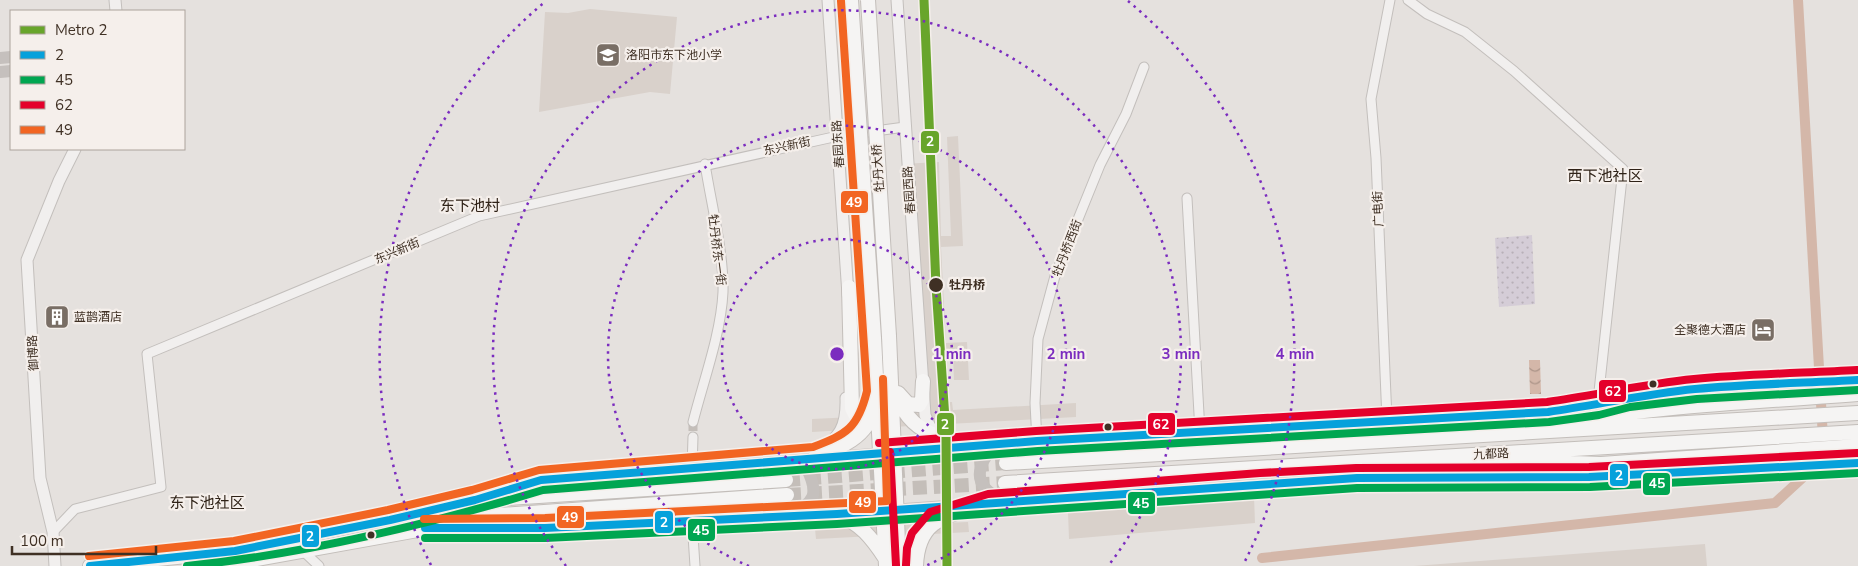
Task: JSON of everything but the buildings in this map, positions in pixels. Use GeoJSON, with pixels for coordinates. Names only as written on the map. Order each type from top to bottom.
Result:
{"type":"FeatureCollection","features":[{"type":"Feature","properties":{"kind":"main road","name":"牡丹大桥"},"geometry":{"type":"LineString","coordinates":[[851,0],[877,392]]}},
{"type":"Feature","properties":{"kind":"main road","name":"牡丹大桥"},"geometry":{"type":"LineString","coordinates":[[868,0],[893,383]]}},
{"type":"Feature","properties":{"kind":"main road"},"geometry":{"type":"LineString","coordinates":[[849,287],[852,408],[856,414],[865,415],[869,411],[877,392]]}},
{"type":"Feature","properties":{"kind":"main road"},"geometry":{"type":"LineString","coordinates":[[893,383],[901,398],[913,406],[919,405],[922,400],[923,381]]}},
{"type":"Feature","properties":{"kind":"main road"},"geometry":{"type":"LineString","coordinates":[[1387,420],[1492,435],[1597,410],[1628,397],[1686,390],[1853,381]]}},
{"type":"Feature","properties":{"kind":"main road"},"geometry":{"type":"LineString","coordinates":[[893,383],[903,411],[918,428],[935,436],[953,440],[1021,442]]}},
{"type":"Feature","properties":{"kind":"main road"},"geometry":{"type":"LineString","coordinates":[[886,563],[894,452],[893,383]]}},
{"type":"Feature","properties":{"kind":"main road"},"geometry":{"type":"LineString","coordinates":[[877,392],[880,453],[899,566]]}},
{"type":"Feature","properties":{"kind":"main road"},"geometry":{"type":"LineString","coordinates":[[815,457],[840,448],[861,434],[872,418],[877,392]]}},
{"type":"Feature","properties":{"kind":"main road"},"geometry":{"type":"LineString","coordinates":[[90,566],[235,551],[390,520],[475,500],[541,480],[1021,442],[1387,420],[1597,410],[1660,409],[1858,394]]}},
{"type":"Feature","properties":{"kind":"main road","name":"九都路"},"geometry":{"type":"LineString","coordinates":[[1006,463],[1858,413]]}},
{"type":"Feature","properties":{"kind":"main road","name":"九都路"},"geometry":{"type":"LineString","coordinates":[[1004,483],[1858,432]]}},
{"type":"Feature","properties":{"kind":"main road"},"geometry":{"type":"LineString","coordinates":[[1006,503],[989,493],[984,487],[979,478],[980,470],[984,459],[990,453],[1021,442]]}},
{"type":"Feature","properties":{"kind":"main road"},"geometry":{"type":"LineString","coordinates":[[1357,478],[1436,457],[1601,464],[1858,446]]}},
{"type":"Feature","properties":{"kind":"main road"},"geometry":{"type":"LineString","coordinates":[[1436,457],[1589,477]]}},
{"type":"Feature","properties":{"kind":"main road"},"geometry":{"type":"LineString","coordinates":[[785,461],[807,469],[815,484],[813,497],[807,506],[787,516]]}},
{"type":"Feature","properties":{"kind":"main road","name":"九都路"},"geometry":{"type":"LineString","coordinates":[[430,528],[545,528],[837,514],[1006,503],[1261,482],[1357,478],[1589,477],[1858,463]]}},
{"type":"Feature","properties":{"kind":"main road"},"geometry":{"type":"LineString","coordinates":[[475,500],[786,480]]}},
{"type":"Feature","properties":{"kind":"main road"},"geometry":{"type":"LineString","coordinates":[[218,566],[501,515],[787,495]]}},
{"type":"Feature","properties":{"kind":"main road"},"geometry":{"type":"LineString","coordinates":[[916,566],[917,549],[921,537],[937,519],[989,504]]}},
{"type":"Feature","properties":{"kind":"main road"},"geometry":{"type":"LineString","coordinates":[[837,514],[865,531],[886,563]]}},
{"type":"Feature","properties":{"kind":"street","name":"春园东路"},"geometry":{"type":"LineString","coordinates":[[815,457],[843,429],[847,418],[844,357],[849,287],[828,0]]}},
{"type":"Feature","properties":{"kind":"street","name":"春园西路"},"geometry":{"type":"LineString","coordinates":[[897,0],[925,415],[930,427],[953,440]]}},
{"type":"Feature","properties":{"kind":"street","name":"广电街"},"geometry":{"type":"LineString","coordinates":[[1387,420],[1376,158],[1371,99],[1390,0]]}},
{"type":"Feature","properties":{"kind":"street"},"geometry":{"type":"LineString","coordinates":[[1408,0],[1427,14],[1465,32],[1514,71],[1623,169],[1597,410]]}},
{"type":"Feature","properties":{"kind":"street","name":"牡丹桥西街"},"geometry":{"type":"LineString","coordinates":[[1037,441],[1035,403],[1038,339],[1055,276],[1100,165],[1126,114],[1144,67]]}},
{"type":"Feature","properties":{"kind":"street","name":"东兴新街"},"geometry":{"type":"LineString","coordinates":[[53,532],[75,509],[161,487],[147,354],[479,216],[657,177],[705,164],[838,136],[905,127]]}},
{"type":"Feature","properties":{"kind":"street","name":"御博路"},"geometry":{"type":"LineString","coordinates":[[55,566],[53,532],[40,478],[27,260],[59,181],[74,150]]}},
{"type":"Feature","properties":{"kind":"street","name":"牡丹桥东一街"},"geometry":{"type":"LineString","coordinates":[[693,422],[716,334],[723,293],[722,273],[705,164]]}},
{"type":"Feature","properties":{"kind":"street"},"geometry":{"type":"LineString","coordinates":[[1186,198],[1200,432]]}},
{"type":"Feature","properties":{"kind":"street"},"geometry":{"type":"LineString","coordinates":[[692,468],[693,437]]}},
{"type":"Feature","properties":{"kind":"street"},"geometry":{"type":"LineString","coordinates":[[692,520],[695,566]]}},
{"type":"Feature","properties":{"kind":"street"},"geometry":{"type":"LineString","coordinates":[[302,550],[319,566]]}},
{"type":"Feature","properties":{"kind":"shaded area","name":"洛阳市东下池小学"},"geometry":{"type":"Polygon","coordinates":[[[590,9],[677,17],[670,94],[650,92],[539,112],[545,12],[568,13],[590,9]]]}},
{"type":"Feature","properties":{"kind":"shaded area"},"geometry":{"type":"Polygon","coordinates":[[[958,136],[963,246],[941,247],[946,343],[967,342],[969,380],[954,380],[953,355],[947,355],[949,402],[952,402],[953,410],[1076,403],[1076,417],[892,427],[897,525],[968,522],[969,532],[914,535],[913,543],[893,544],[892,535],[816,539],[815,529],[885,526],[880,428],[812,432],[812,419],[916,414],[906,185],[903,185],[902,164],[939,162],[941,236],[951,236],[947,137],[958,136]]]}},
{"type":"Feature","properties":{"kind":"shaded area"},"geometry":{"type":"Polygon","coordinates":[[[1532,235],[1535,304],[1499,307],[1495,238],[1532,235]]]}},
{"type":"Feature","properties":{"kind":"shaded area"},"geometry":{"type":"Polygon","coordinates":[[[1254,496],[1255,523],[1069,539],[1068,512],[1254,496]]]}},
{"type":"Feature","properties":{"kind":"shaded area"},"geometry":{"type":"Polygon","coordinates":[[[1705,544],[1707,566],[1414,566],[1705,544]]]}},
{"type":"Feature","properties":{"kind":"water"},"geometry":{"type":"Polygon","coordinates":[[[1529,360],[1540,360],[1541,394],[1530,394],[1529,360]]]}},
{"type":"Feature","properties":{"kind":"waterway"},"geometry":{"type":"LineString","coordinates":[[1262,558],[1775,503],[1812,469],[1823,438],[1798,0]]}},
{"type":"Feature","properties":{"kind":"tunnel"},"geometry":{"type":"LineString","coordinates":[[693,422],[693,437]]}},
{"type":"Feature","properties":{"kind":"tunnel"},"geometry":{"type":"LineString","coordinates":[[786,480],[1006,463]]}},
{"type":"Feature","properties":{"kind":"tunnel"},"geometry":{"type":"LineString","coordinates":[[787,495],[1005,483]]}},
{"type":"Feature","properties":{"kind":"metro line","name":"2"},"geometry":{"type":"LineString","coordinates":[[924,0],[936,286],[946,434],[947,566]]}},
{"type":"Feature","properties":{"kind":"transit line","name":"49"},"geometry":{"type":"LineString","coordinates":[[89,556],[234,541],[388,510],[472,490],[539,470],[813,447],[843,433],[855,422],[860,414],[867,391],[841,1]]}},
{"type":"Feature","properties":{"kind":"transit line","name":"62"},"geometry":{"type":"LineString","coordinates":[[879,443],[1036,431],[1547,402],[1694,379],[1857,370]]}},
{"type":"Feature","properties":{"kind":"transit line","name":"49"},"geometry":{"type":"LineString","coordinates":[[424,519],[545,518],[887,501],[883,379]]}},
{"type":"Feature","properties":{"kind":"transit line","name":"2"},"geometry":{"type":"LineString","coordinates":[[90,566],[235,551],[390,520],[475,500],[541,480],[1037,441],[1548,412],[1695,389],[1858,380]]}},
{"type":"Feature","properties":{"kind":"transit line","name":"45"},"geometry":{"type":"LineString","coordinates":[[187,566],[232,561],[322,546],[456,515],[543,490],[1038,451],[1549,422],[1599,415],[1630,407],[1697,399],[1858,390]]}},
{"type":"Feature","properties":{"kind":"transit line","name":"62"},"geometry":{"type":"LineString","coordinates":[[890,452],[896,565]]}},
{"type":"Feature","properties":{"kind":"transit line","name":"62"},"geometry":{"type":"LineString","coordinates":[[906,565],[907,548],[912,533],[930,512],[988,494],[1260,473],[1356,468],[1589,467],[1857,453]]}},
{"type":"Feature","properties":{"kind":"transit line","name":"2"},"geometry":{"type":"LineString","coordinates":[[425,528],[545,528],[837,514],[1357,478],[1589,477],[1858,463]]}},
{"type":"Feature","properties":{"kind":"transit line","name":"45"},"geometry":{"type":"LineString","coordinates":[[425,538],[545,538],[837,524],[1357,488],[1590,487],[1858,473]]}},
{"type":"Feature","properties":{"kind":"place","name":"洛阳市东下池小学"},"geometry":{"type":"Point","coordinates":[608,55]}},
{"type":"Feature","properties":{"kind":"place","name":"牡丹桥"},"geometry":{"type":"Point","coordinates":[936,285]}},
{"type":"Feature","properties":{"kind":"place","name":"蓝鹊酒店"},"geometry":{"type":"Point","coordinates":[57,317]}},
{"type":"Feature","properties":{"kind":"place","name":"全聚德大酒店"},"geometry":{"type":"Point","coordinates":[1763,330]}},
{"type":"Feature","properties":{"kind":"district","name":"西下池社区"},"geometry":{"type":"Point","coordinates":[1605,176]}},
{"type":"Feature","properties":{"kind":"district","name":"东下池村"},"geometry":{"type":"Point","coordinates":[470,206]}},
{"type":"Feature","properties":{"kind":"district","name":"东下池社区"},"geometry":{"type":"Point","coordinates":[207,503]}}]}
